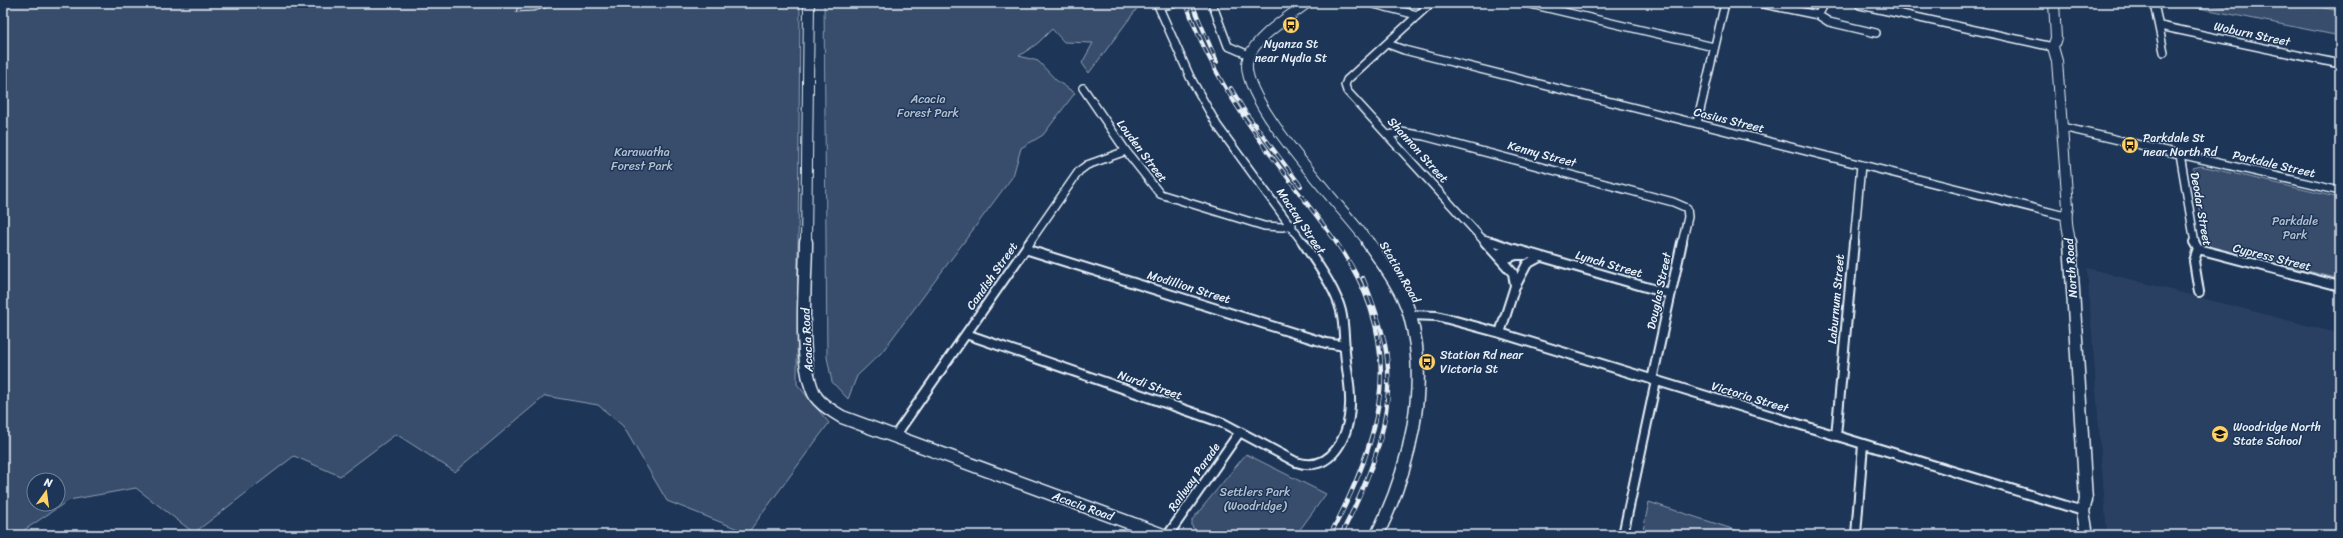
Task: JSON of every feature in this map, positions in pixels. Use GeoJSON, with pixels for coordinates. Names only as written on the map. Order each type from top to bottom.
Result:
{"type":"FeatureCollection","features":[{"type":"Feature","properties":{"kind":"street","name":"Acacia Road"},"geometry":{"type":"LineString","coordinates":[[809,3],[804,333],[807,375],[813,390],[822,404],[842,416],[1163,535]]}},
{"type":"Feature","properties":{"kind":"street"},"geometry":{"type":"LineString","coordinates":[[1212,3],[1228,46],[1231,49],[1249,55],[1263,39],[1307,3]]}},
{"type":"Feature","properties":{"kind":"street"},"geometry":{"type":"LineString","coordinates":[[1370,3],[1417,15]]}},
{"type":"Feature","properties":{"kind":"street","name":"Shannon Street"},"geometry":{"type":"LineString","coordinates":[[1431,3],[1347,80],[1345,85],[1347,90],[1513,273],[1515,286]]}},
{"type":"Feature","properties":{"kind":"street"},"geometry":{"type":"LineString","coordinates":[[1526,3],[1714,47]]}},
{"type":"Feature","properties":{"kind":"street"},"geometry":{"type":"LineString","coordinates":[[1697,123],[1725,3]]}},
{"type":"Feature","properties":{"kind":"street"},"geometry":{"type":"LineString","coordinates":[[1759,3],[1818,15],[1829,22],[1876,33]]}},
{"type":"Feature","properties":{"kind":"street"},"geometry":{"type":"LineString","coordinates":[[1818,15],[1821,13],[1825,3]]}},
{"type":"Feature","properties":{"kind":"street","name":"North Road"},"geometry":{"type":"LineString","coordinates":[[2054,3],[2056,38],[2053,47],[2058,61],[2068,208],[2065,216],[2069,228],[2086,500],[2083,511],[2087,535]]}},
{"type":"Feature","properties":{"kind":"street"},"geometry":{"type":"LineString","coordinates":[[2154,3],[2160,26],[2164,52]]}},
{"type":"Feature","properties":{"kind":"street","name":"Mactay Street"},"geometry":{"type":"LineString","coordinates":[[1173,4],[1158,4],[1190,77],[1217,125],[1292,226],[1336,298],[1344,323],[1350,406],[1347,422],[1340,442],[1331,458],[1321,464]]}},
{"type":"Feature","properties":{"kind":"street"},"geometry":{"type":"LineString","coordinates":[[1860,5],[2053,47]]}},
{"type":"Feature","properties":{"kind":"street","name":"Woburn Street"},"geometry":{"type":"LineString","coordinates":[[2160,26],[2340,64]]}},
{"type":"Feature","properties":{"kind":"street","name":"Casius Street"},"geometry":{"type":"LineString","coordinates":[[1388,44],[1404,50],[2065,216]]}},
{"type":"Feature","properties":{"kind":"street","name":"Station Road"},"geometry":{"type":"LineString","coordinates":[[1249,55],[1246,70],[1256,96],[1288,143],[1356,226],[1374,252],[1409,315],[1416,357],[1415,408],[1401,478],[1395,499],[1377,535]]}},
{"type":"Feature","properties":{"kind":"street","name":"Louden Street"},"geometry":{"type":"LineString","coordinates":[[1083,88],[1153,188],[1168,198],[1264,226],[1282,228],[1292,226]]}},
{"type":"Feature","properties":{"kind":"street","name":"Parkdale Street"},"geometry":{"type":"LineString","coordinates":[[2062,127],[2340,191]]}},
{"type":"Feature","properties":{"kind":"street","name":"Kenny Street"},"geometry":{"type":"LineString","coordinates":[[1389,135],[1401,132],[1424,136],[1650,196],[1687,208]]}},
{"type":"Feature","properties":{"kind":"street","name":"Candish Street"},"geometry":{"type":"LineString","coordinates":[[895,436],[1079,171],[1087,164],[1126,151]]}},
{"type":"Feature","properties":{"kind":"street","name":"Deodar Street"},"geometry":{"type":"LineString","coordinates":[[2180,154],[2193,240],[2198,249],[2194,261],[2199,292]]}},
{"type":"Feature","properties":{"kind":"street","name":"Laburnum Street"},"geometry":{"type":"LineString","coordinates":[[1836,436],[1861,165]]}},
{"type":"Feature","properties":{"kind":"street","name":"Douglas Street"},"geometry":{"type":"LineString","coordinates":[[1623,535],[1670,294],[1688,217],[1687,208]]}},
{"type":"Feature","properties":{"kind":"street","name":"Lynch Street"},"geometry":{"type":"LineString","coordinates":[[1480,236],[1493,243],[1670,294]]}},
{"type":"Feature","properties":{"kind":"street","name":"Modillion Street"},"geometry":{"type":"LineString","coordinates":[[1025,249],[1326,343],[1345,346]]}},
{"type":"Feature","properties":{"kind":"street","name":"Cypress Street"},"geometry":{"type":"LineString","coordinates":[[2198,249],[2208,253],[2340,286]]}},
{"type":"Feature","properties":{"kind":"street","name":"Lynch Street"},"geometry":{"type":"LineString","coordinates":[[1499,257],[1516,250]]}},
{"type":"Feature","properties":{"kind":"street","name":"Lynch Street"},"geometry":{"type":"LineString","coordinates":[[1499,257],[1518,254],[1539,256]]}},
{"type":"Feature","properties":{"kind":"street"},"geometry":{"type":"LineString","coordinates":[[1500,333],[1515,286],[1526,263],[1539,256]]}},
{"type":"Feature","properties":{"kind":"street","name":"Victoria Street"},"geometry":{"type":"LineString","coordinates":[[1409,315],[1437,316],[1500,333],[2083,511]]}},
{"type":"Feature","properties":{"kind":"street","name":"Nurdi Street"},"geometry":{"type":"LineString","coordinates":[[966,334],[1223,423],[1239,433],[1296,462],[1308,466],[1321,464]]}},
{"type":"Feature","properties":{"kind":"street","name":"Railway Parade"},"geometry":{"type":"LineString","coordinates":[[1168,535],[1239,433]]}},
{"type":"Feature","properties":{"kind":"street"},"geometry":{"type":"LineString","coordinates":[[1856,535],[1863,444]]}},
{"type":"Feature","properties":{"kind":"shaded area"},"geometry":{"type":"Polygon","coordinates":[[[2298,3],[2340,3],[2340,11],[2298,3]]]}},
{"type":"Feature","properties":{"kind":"shaded area","name":"Woodridge North State School"},"geometry":{"type":"Polygon","coordinates":[[[2087,268],[2340,334],[2340,535],[2107,535],[2087,268]]]}},
{"type":"Feature","properties":{"kind":"green space","name":"Karawatha Forest Park"},"geometry":{"type":"Polygon","coordinates":[[[3,3],[800,3],[797,384],[829,423],[748,533],[667,501],[623,426],[598,405],[545,396],[455,472],[396,434],[340,476],[294,456],[194,533],[136,488],[69,500],[66,502],[66,472],[26,472],[26,512],[51,512],[17,535],[3,535],[3,3]]]}},
{"type":"Feature","properties":{"kind":"green space","name":"Acacia Forest Park"},"geometry":{"type":"Polygon","coordinates":[[[824,3],[1141,3],[1089,73],[1082,63],[1093,43],[1064,42],[1052,29],[1038,43],[1019,56],[1038,61],[1057,81],[1075,93],[1043,135],[1021,148],[1013,176],[882,352],[857,376],[848,399],[832,382],[827,357],[824,3]]]}},
{"type":"Feature","properties":{"kind":"green space"},"geometry":{"type":"Polygon","coordinates":[[[2174,3],[2199,3],[2226,7],[2226,3],[2298,3],[2340,11],[2340,36],[2174,3]]]}},
{"type":"Feature","properties":{"kind":"green space","name":"Parkdale Park"},"geometry":{"type":"Polygon","coordinates":[[[2201,166],[2340,198],[2340,279],[2213,248],[2206,244],[2193,168],[2201,166]]]}},
{"type":"Feature","properties":{"kind":"green space","name":"Settlers Park (Woodridge)"},"geometry":{"type":"Polygon","coordinates":[[[1246,454],[1326,494],[1296,535],[1203,535],[1192,527],[1192,520],[1246,454]]]}},
{"type":"Feature","properties":{"kind":"green space"},"geometry":{"type":"Polygon","coordinates":[[[1649,502],[1751,535],[1642,535],[1649,502]]]}},
{"type":"Feature","properties":{"kind":"building"},"geometry":{"type":"Polygon","coordinates":[[[519,3],[555,3],[556,5],[534,11],[516,12],[519,3]]]}},
{"type":"Feature","properties":{"kind":"railway"},"geometry":{"type":"LineString","coordinates":[[1186,3],[1199,37],[1232,99],[1272,157],[1337,243]]}},
{"type":"Feature","properties":{"kind":"railway"},"geometry":{"type":"LineString","coordinates":[[1192,3],[1217,62]]}},
{"type":"Feature","properties":{"kind":"railway"},"geometry":{"type":"LineString","coordinates":[[1231,88],[1246,113],[1301,186]]}},
{"type":"Feature","properties":{"kind":"railway"},"geometry":{"type":"LineString","coordinates":[[1330,535],[1349,498],[1364,461],[1375,425],[1380,388],[1380,352],[1373,316],[1359,279],[1336,242]]}},
{"type":"Feature","properties":{"kind":"railway"},"geometry":{"type":"LineString","coordinates":[[1341,535],[1372,467],[1385,419],[1388,395],[1388,370],[1385,345],[1376,311],[1363,278]]}},
{"type":"Feature","properties":{"kind":"place","name":"Nyanza St near Nydia St"},"geometry":{"type":"Point","coordinates":[1291,25]}},
{"type":"Feature","properties":{"kind":"place","name":"Parkdale St near North Rd"},"geometry":{"type":"Point","coordinates":[2130,145]}},
{"type":"Feature","properties":{"kind":"place","name":"Station Rd near Victoria St"},"geometry":{"type":"Point","coordinates":[1427,362]}},
{"type":"Feature","properties":{"kind":"place","name":"Woodridge North State School"},"geometry":{"type":"Point","coordinates":[2220,434]}}]}
